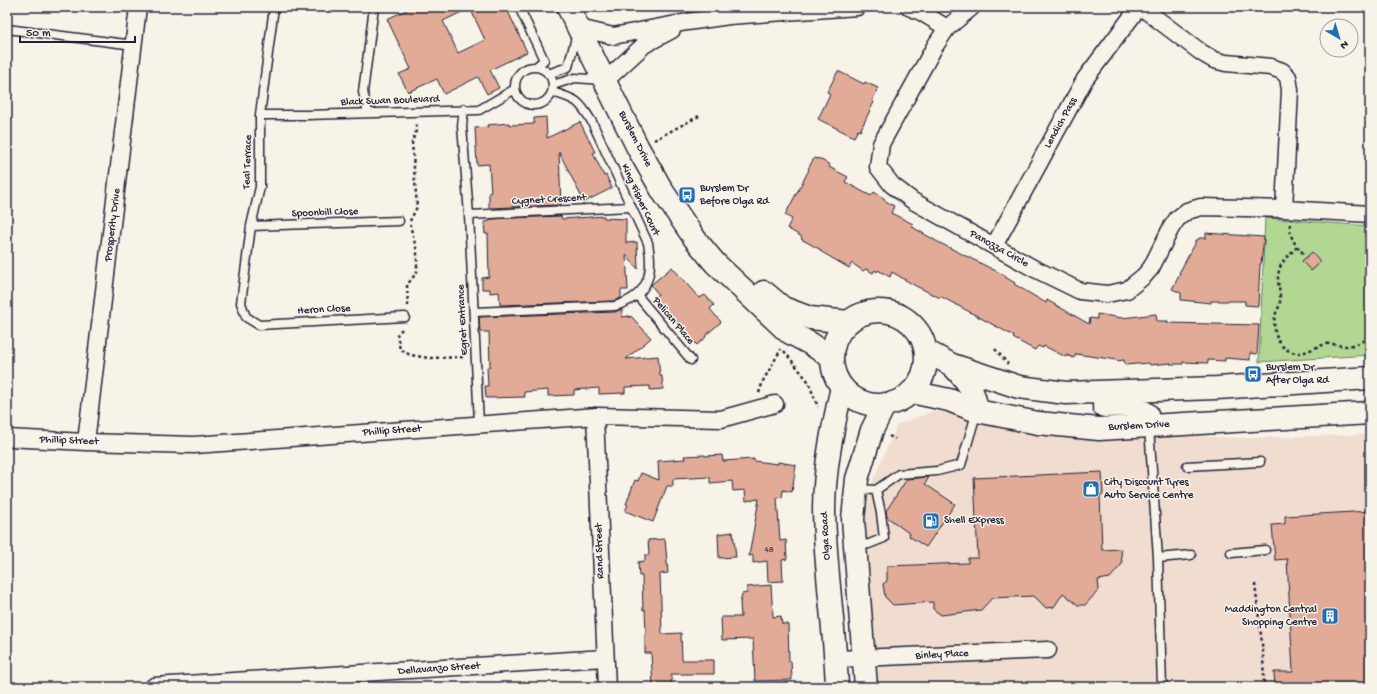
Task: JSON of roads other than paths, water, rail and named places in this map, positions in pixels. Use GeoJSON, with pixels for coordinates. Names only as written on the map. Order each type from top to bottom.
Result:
{"type":"FeatureCollection","features":[{"type":"Feature","properties":{"kind":"main road","name":"Burslem Drive"},"geometry":{"type":"LineString","coordinates":[[568,7],[606,80],[638,148],[663,192],[695,239],[714,263],[787,331],[811,344],[832,358]]}},
{"type":"Feature","properties":{"kind":"main road","name":"Burslem Drive"},"geometry":{"type":"LineString","coordinates":[[714,263],[749,280],[783,308],[810,318],[849,322]]}},
{"type":"Feature","properties":{"kind":"main road"},"geometry":{"type":"LineString","coordinates":[[875,311],[889,312],[902,317],[914,326],[922,338],[926,351],[925,366],[920,380],[911,392],[899,400],[885,404],[873,404],[850,396],[842,387],[833,368],[832,358],[834,345],[840,332],[849,322],[861,315],[875,311]]}},
{"type":"Feature","properties":{"kind":"main road"},"geometry":{"type":"LineString","coordinates":[[926,351],[952,365],[1019,387],[1046,402],[1081,407],[1133,405],[1147,414],[1149,426]]}},
{"type":"Feature","properties":{"kind":"main road"},"geometry":{"type":"LineString","coordinates":[[952,365],[968,381],[975,397],[977,411]]}},
{"type":"Feature","properties":{"kind":"main road"},"geometry":{"type":"LineString","coordinates":[[1019,387],[1066,393],[1217,388],[1370,378]]}},
{"type":"Feature","properties":{"kind":"main road","name":"Olga Road"},"geometry":{"type":"LineString","coordinates":[[837,687],[836,660],[829,598],[824,510],[826,473],[842,387]]}},
{"type":"Feature","properties":{"kind":"main road","name":"Burslem Drive"},"geometry":{"type":"LineString","coordinates":[[911,392],[949,400],[977,411],[1038,423],[1099,428],[1219,421],[1369,421]]}},
{"type":"Feature","properties":{"kind":"main road"},"geometry":{"type":"LineString","coordinates":[[866,687],[853,519],[862,493],[857,479],[872,430],[885,404]]}},
{"type":"Feature","properties":{"kind":"main road"},"geometry":{"type":"LineString","coordinates":[[829,598],[832,547],[836,516],[847,501],[862,493]]}},
{"type":"Feature","properties":{"kind":"street","name":"Prosperity Drive"},"geometry":{"type":"LineString","coordinates":[[86,442],[138,7]]}},
{"type":"Feature","properties":{"kind":"street"},"geometry":{"type":"LineString","coordinates":[[579,28],[613,36],[687,22],[729,16],[857,7]]}},
{"type":"Feature","properties":{"kind":"street"},"geometry":{"type":"LineString","coordinates":[[911,7],[946,28]]}},
{"type":"Feature","properties":{"kind":"street","name":"Panozza Circle"},"geometry":{"type":"LineString","coordinates":[[972,7],[946,28],[935,46],[881,144],[878,167],[892,185],[913,201],[1033,268],[1080,291],[1107,294],[1127,290],[1144,276],[1151,268],[1177,220],[1187,211],[1201,207],[1287,216],[1370,214]]}},
{"type":"Feature","properties":{"kind":"street"},"geometry":{"type":"LineString","coordinates":[[1140,7],[1202,53],[1214,60],[1226,63],[1271,67],[1282,71],[1288,77],[1290,90],[1287,216]]}},
{"type":"Feature","properties":{"kind":"street","name":"Lendich Pass"},"geometry":{"type":"LineString","coordinates":[[994,246],[1085,79],[1140,7]]}},
{"type":"Feature","properties":{"kind":"street"},"geometry":{"type":"LineString","coordinates":[[606,80],[644,45],[687,22]]}},
{"type":"Feature","properties":{"kind":"street","name":"Phillip Street"},"geometry":{"type":"LineString","coordinates":[[7,438],[194,445],[595,416],[721,419],[775,404]]}},
{"type":"Feature","properties":{"kind":"street","name":"Rand Street"},"geometry":{"type":"LineString","coordinates":[[595,416],[607,687]]}},
{"type":"Feature","properties":{"kind":"street","name":"Binley Place"},"geometry":{"type":"LineString","coordinates":[[836,660],[1048,650]]}},
{"type":"Feature","properties":{"kind":"street","name":"Dellavanzo Street"},"geometry":{"type":"LineString","coordinates":[[154,686],[605,658]]}},
{"type":"Feature","properties":{"kind":"lane","name":"Teal Terrace"},"geometry":{"type":"LineString","coordinates":[[246,317],[241,303],[251,226],[260,187],[260,115],[274,7]]}},
{"type":"Feature","properties":{"kind":"lane"},"geometry":{"type":"LineString","coordinates":[[368,112],[363,92],[374,7]]}},
{"type":"Feature","properties":{"kind":"lane"},"geometry":{"type":"LineString","coordinates":[[519,7],[544,60],[536,67],[525,69],[520,73],[515,83],[517,95],[526,104],[538,105],[544,102],[549,98],[552,88],[548,74],[536,67]]}},
{"type":"Feature","properties":{"kind":"lane"},"geometry":{"type":"LineString","coordinates":[[548,74],[568,67],[579,28]]}},
{"type":"Feature","properties":{"kind":"lane"},"geometry":{"type":"LineString","coordinates":[[7,29],[134,45]]}},
{"type":"Feature","properties":{"kind":"lane"},"geometry":{"type":"LineString","coordinates":[[552,88],[575,78],[606,80]]}},
{"type":"Feature","properties":{"kind":"lane","name":"King Fisher Court"},"geometry":{"type":"LineString","coordinates":[[474,312],[615,306],[627,302],[637,295],[648,278],[651,260],[648,243],[630,207],[592,122],[582,106],[570,97],[552,88]]}},
{"type":"Feature","properties":{"kind":"lane","name":"Black Swan Boulevard"},"geometry":{"type":"LineString","coordinates":[[260,115],[307,115],[464,109],[479,110],[515,89]]}},
{"type":"Feature","properties":{"kind":"lane","name":"Egret Entrance"},"geometry":{"type":"LineString","coordinates":[[464,109],[462,126],[469,216],[478,424]]}},
{"type":"Feature","properties":{"kind":"lane","name":"Cygnet Crescent"},"geometry":{"type":"LineString","coordinates":[[469,216],[630,207]]}},
{"type":"Feature","properties":{"kind":"lane","name":"Spoonbill Close"},"geometry":{"type":"LineString","coordinates":[[251,226],[399,221]]}},
{"type":"Feature","properties":{"kind":"lane","name":"Pelican Place"},"geometry":{"type":"LineString","coordinates":[[637,295],[691,360]]}},
{"type":"Feature","properties":{"kind":"lane","name":"Heron Close"},"geometry":{"type":"LineString","coordinates":[[246,317],[259,325],[406,318]]}},
{"type":"Feature","properties":{"kind":"lane"},"geometry":{"type":"LineString","coordinates":[[856,547],[884,538],[881,513],[862,493],[899,474],[937,471],[961,466],[977,411]]}},
{"type":"Feature","properties":{"kind":"lane"},"geometry":{"type":"LineString","coordinates":[[1149,426],[1148,435],[1158,558],[1162,687]]}},
{"type":"Feature","properties":{"kind":"lane"},"geometry":{"type":"LineString","coordinates":[[1187,466],[1260,462]]}},
{"type":"Feature","properties":{"kind":"lane"},"geometry":{"type":"LineString","coordinates":[[1231,553],[1266,550]]}},
{"type":"Feature","properties":{"kind":"lane"},"geometry":{"type":"LineString","coordinates":[[1158,558],[1191,555]]}},
{"type":"Feature","properties":{"kind":"place","name":"Burslem Dr Before Olga Rd"},"geometry":{"type":"Point","coordinates":[687,195]}},
{"type":"Feature","properties":{"kind":"place","name":"Burslem Dr After Olga Rd"},"geometry":{"type":"Point","coordinates":[1253,374]}},
{"type":"Feature","properties":{"kind":"place","name":"City Discount Tyres Auto Service Centre"},"geometry":{"type":"Point","coordinates":[1091,489]}},
{"type":"Feature","properties":{"kind":"place","name":"Shell Express"},"geometry":{"type":"Point","coordinates":[931,521]}},
{"type":"Feature","properties":{"kind":"place","name":"Maddington Central Shopping Centre"},"geometry":{"type":"Point","coordinates":[1330,616]}}]}
